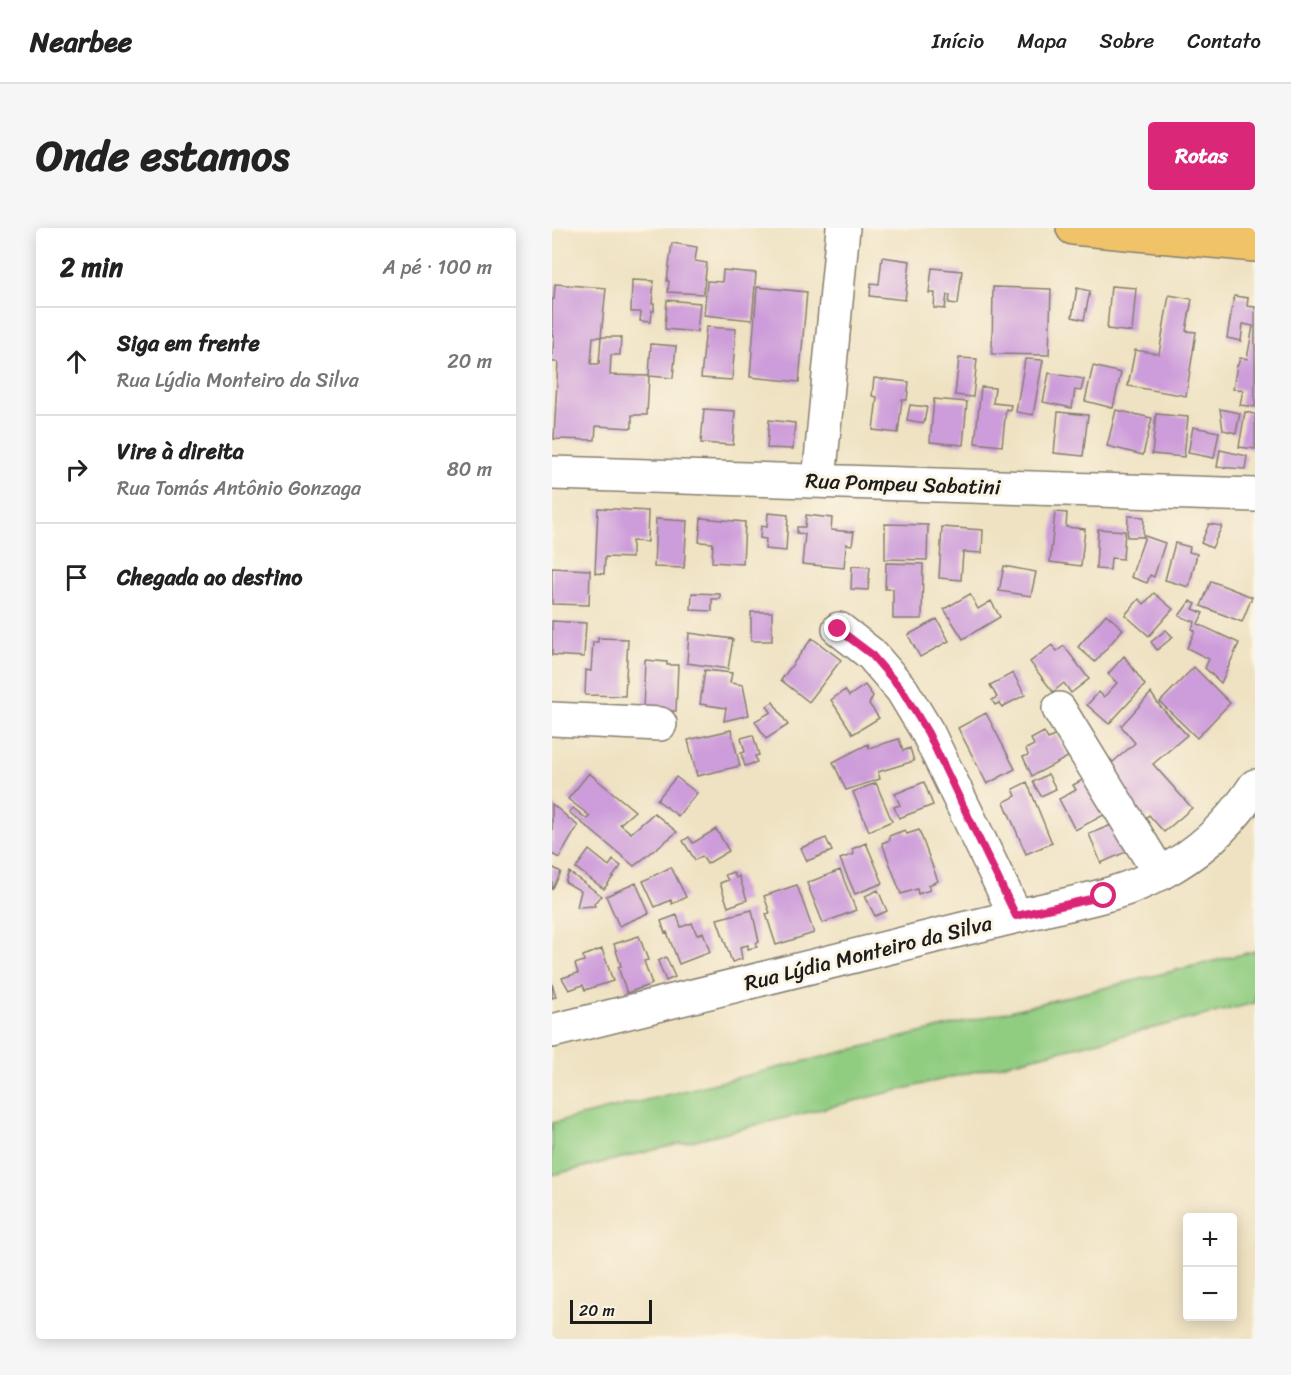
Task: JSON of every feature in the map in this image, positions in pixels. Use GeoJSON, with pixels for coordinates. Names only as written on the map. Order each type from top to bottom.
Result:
{"type":"FeatureCollection","features":[{"type":"Feature","properties":{"kind":"main road"},"geometry":{"type":"LineString","coordinates":[[1073,228],[1255,245]]}},
{"type":"Feature","properties":{"kind":"street"},"geometry":{"type":"LineString","coordinates":[[819,482],[843,228]]}},
{"type":"Feature","properties":{"kind":"street","name":"Rua Pompeu Sabatini"},"geometry":{"type":"LineString","coordinates":[[552,473],[1255,495]]}},
{"type":"Feature","properties":{"kind":"street"},"geometry":{"type":"LineString","coordinates":[[838,629],[871,654],[902,690],[913,707],[928,733],[1016,916]]}},
{"type":"Feature","properties":{"kind":"street"},"geometry":{"type":"LineString","coordinates":[[1059,709],[1160,874]]}},
{"type":"Feature","properties":{"kind":"street"},"geometry":{"type":"LineString","coordinates":[[552,720],[660,724]]}},
{"type":"Feature","properties":{"kind":"street","name":"Rua Lýdia Monteiro da Silva"},"geometry":{"type":"LineString","coordinates":[[552,1031],[1104,896],[1136,886],[1192,854],[1220,830],[1242,806],[1255,786]]}},
{"type":"Feature","properties":{"kind":"green space"},"geometry":{"type":"Polygon","coordinates":[[[1255,951],[1255,1003],[552,1175],[552,1123],[1255,951]]]}},
{"type":"Feature","properties":{"kind":"building"},"geometry":{"type":"Polygon","coordinates":[[[672,243],[697,247],[695,261],[707,263],[703,294],[668,292],[669,281],[667,281],[672,243]]]}},
{"type":"Feature","properties":{"kind":"building"},"geometry":{"type":"Polygon","coordinates":[[[882,257],[910,261],[905,300],[870,296],[871,283],[879,284],[882,257]]]}},
{"type":"Feature","properties":{"kind":"building"},"geometry":{"type":"Polygon","coordinates":[[[932,268],[962,271],[958,304],[949,303],[950,295],[947,295],[945,309],[934,308],[935,293],[929,293],[932,268]]]}},
{"type":"Feature","properties":{"kind":"building"},"geometry":{"type":"Polygon","coordinates":[[[723,270],[756,273],[752,320],[704,315],[707,281],[722,282],[723,270]]]}},
{"type":"Feature","properties":{"kind":"building"},"geometry":{"type":"Polygon","coordinates":[[[632,280],[654,281],[652,304],[654,304],[654,311],[652,311],[651,322],[640,321],[641,312],[631,312],[632,280]]]}},
{"type":"Feature","properties":{"kind":"building"},"geometry":{"type":"Polygon","coordinates":[[[555,284],[606,288],[601,337],[621,337],[620,355],[611,355],[610,375],[649,376],[647,415],[632,415],[632,428],[596,426],[595,440],[554,439],[558,362],[552,362],[554,336],[552,336],[552,299],[554,299],[555,284]],[[593,337],[591,364],[599,364],[601,337],[593,337]]]}},
{"type":"Feature","properties":{"kind":"building"},"geometry":{"type":"Polygon","coordinates":[[[1111,286],[1136,288],[1132,332],[1107,329],[1111,286]]]}},
{"type":"Feature","properties":{"kind":"building"},"geometry":{"type":"Polygon","coordinates":[[[757,287],[807,292],[799,382],[750,377],[757,287]]]}},
{"type":"Feature","properties":{"kind":"building"},"geometry":{"type":"Polygon","coordinates":[[[993,287],[1051,289],[1049,355],[992,354],[993,287]]]}},
{"type":"Feature","properties":{"kind":"building"},"geometry":{"type":"Polygon","coordinates":[[[1077,288],[1090,291],[1084,320],[1072,317],[1077,288]]]}},
{"type":"Feature","properties":{"kind":"building"},"geometry":{"type":"Polygon","coordinates":[[[1169,295],[1192,299],[1186,331],[1196,332],[1186,396],[1128,386],[1135,350],[1159,354],[1169,295]]]}},
{"type":"Feature","properties":{"kind":"building"},"geometry":{"type":"Polygon","coordinates":[[[1234,296],[1248,298],[1247,306],[1255,307],[1255,407],[1240,405],[1243,390],[1233,389],[1240,358],[1247,359],[1253,326],[1243,324],[1241,341],[1227,338],[1234,296]]]}},
{"type":"Feature","properties":{"kind":"building"},"geometry":{"type":"Polygon","coordinates":[[[667,300],[700,303],[697,332],[665,329],[667,300]]]}},
{"type":"Feature","properties":{"kind":"building"},"geometry":{"type":"Polygon","coordinates":[[[706,327],[736,329],[732,380],[701,378],[706,327]]]}},
{"type":"Feature","properties":{"kind":"building"},"geometry":{"type":"Polygon","coordinates":[[[651,344],[676,346],[673,378],[649,376],[651,344]]]}},
{"type":"Feature","properties":{"kind":"building"},"geometry":{"type":"Polygon","coordinates":[[[959,358],[977,359],[973,397],[955,395],[959,358]]]}},
{"type":"Feature","properties":{"kind":"building"},"geometry":{"type":"Polygon","coordinates":[[[1025,359],[1043,360],[1033,415],[1016,412],[1025,359]]]}},
{"type":"Feature","properties":{"kind":"building"},"geometry":{"type":"Polygon","coordinates":[[[1093,366],[1121,373],[1113,408],[1085,401],[1093,366]]]}},
{"type":"Feature","properties":{"kind":"building"},"geometry":{"type":"Polygon","coordinates":[[[1049,373],[1084,379],[1081,391],[1075,390],[1072,408],[1043,402],[1049,373]]]}},
{"type":"Feature","properties":{"kind":"building"},"geometry":{"type":"Polygon","coordinates":[[[874,378],[909,382],[907,400],[902,400],[898,433],[873,430],[877,397],[872,396],[874,378]]]}},
{"type":"Feature","properties":{"kind":"building"},"geometry":{"type":"Polygon","coordinates":[[[981,387],[995,388],[993,403],[1011,405],[1010,410],[1006,409],[1002,446],[975,443],[981,387]]]}},
{"type":"Feature","properties":{"kind":"building"},"geometry":{"type":"Polygon","coordinates":[[[934,399],[967,402],[963,445],[930,442],[934,399]]]}},
{"type":"Feature","properties":{"kind":"building"},"geometry":{"type":"Polygon","coordinates":[[[910,405],[927,407],[924,423],[907,420],[910,405]]]}},
{"type":"Feature","properties":{"kind":"building"},"geometry":{"type":"Polygon","coordinates":[[[704,409],[735,411],[733,445],[701,443],[704,409]]]}},
{"type":"Feature","properties":{"kind":"building"},"geometry":{"type":"Polygon","coordinates":[[[1220,409],[1240,413],[1236,433],[1223,430],[1220,409]]]}},
{"type":"Feature","properties":{"kind":"building"},"geometry":{"type":"Polygon","coordinates":[[[1116,410],[1152,418],[1143,455],[1107,446],[1116,410]]]}},
{"type":"Feature","properties":{"kind":"building"},"geometry":{"type":"Polygon","coordinates":[[[1058,412],[1088,415],[1083,456],[1054,453],[1058,412]]]}},
{"type":"Feature","properties":{"kind":"building"},"geometry":{"type":"Polygon","coordinates":[[[1245,412],[1255,414],[1255,449],[1239,447],[1245,412]]]}},
{"type":"Feature","properties":{"kind":"building"},"geometry":{"type":"Polygon","coordinates":[[[1156,414],[1188,417],[1184,457],[1152,454],[1156,414]]]}},
{"type":"Feature","properties":{"kind":"building"},"geometry":{"type":"Polygon","coordinates":[[[769,420],[795,423],[793,449],[767,448],[769,420]]]}},
{"type":"Feature","properties":{"kind":"building"},"geometry":{"type":"Polygon","coordinates":[[[1193,427],[1219,432],[1214,458],[1188,453],[1193,427]]]}},
{"type":"Feature","properties":{"kind":"building"},"geometry":{"type":"Polygon","coordinates":[[[1220,450],[1247,456],[1245,469],[1217,467],[1220,450]]]}},
{"type":"Feature","properties":{"kind":"building"},"geometry":{"type":"Polygon","coordinates":[[[598,508],[648,511],[647,542],[632,541],[632,558],[605,557],[604,574],[595,573],[598,508]]]}},
{"type":"Feature","properties":{"kind":"building"},"geometry":{"type":"Polygon","coordinates":[[[1055,512],[1067,513],[1066,527],[1085,529],[1081,566],[1050,562],[1055,512]]]}},
{"type":"Feature","properties":{"kind":"building"},"geometry":{"type":"Polygon","coordinates":[[[768,513],[788,515],[786,551],[765,549],[766,539],[760,538],[761,526],[767,527],[768,513]]]}},
{"type":"Feature","properties":{"kind":"building"},"geometry":{"type":"Polygon","coordinates":[[[806,515],[832,518],[831,530],[854,532],[852,545],[846,544],[844,568],[802,564],[805,534],[797,533],[797,527],[805,527],[806,515]]]}},
{"type":"Feature","properties":{"kind":"building"},"geometry":{"type":"Polygon","coordinates":[[[1128,516],[1144,517],[1143,537],[1127,537],[1128,516]]]}},
{"type":"Feature","properties":{"kind":"building"},"geometry":{"type":"Polygon","coordinates":[[[701,518],[745,522],[743,564],[712,562],[713,543],[699,542],[701,518]]]}},
{"type":"Feature","properties":{"kind":"building"},"geometry":{"type":"Polygon","coordinates":[[[656,519],[687,521],[684,568],[654,567],[656,519]]]}},
{"type":"Feature","properties":{"kind":"building"},"geometry":{"type":"Polygon","coordinates":[[[885,524],[928,525],[927,560],[885,559],[885,524]]]}},
{"type":"Feature","properties":{"kind":"building"},"geometry":{"type":"Polygon","coordinates":[[[1209,524],[1222,526],[1212,548],[1201,543],[1209,524]]]}},
{"type":"Feature","properties":{"kind":"building"},"geometry":{"type":"Polygon","coordinates":[[[942,527],[983,530],[982,553],[963,552],[961,580],[939,578],[942,527]]]}},
{"type":"Feature","properties":{"kind":"building"},"geometry":{"type":"Polygon","coordinates":[[[1098,529],[1125,531],[1123,559],[1111,558],[1110,570],[1096,569],[1098,529]]]}},
{"type":"Feature","properties":{"kind":"building"},"geometry":{"type":"Polygon","coordinates":[[[1145,536],[1165,543],[1154,577],[1150,575],[1147,583],[1131,577],[1145,536]]]}},
{"type":"Feature","properties":{"kind":"building"},"geometry":{"type":"Polygon","coordinates":[[[1175,543],[1190,547],[1189,552],[1197,554],[1189,587],[1165,580],[1175,543]]]}},
{"type":"Feature","properties":{"kind":"building"},"geometry":{"type":"Polygon","coordinates":[[[886,563],[923,564],[922,619],[893,619],[893,589],[885,589],[886,563]]]}},
{"type":"Feature","properties":{"kind":"building"},"geometry":{"type":"Polygon","coordinates":[[[852,566],[870,567],[868,590],[851,589],[852,566]]]}},
{"type":"Feature","properties":{"kind":"building"},"geometry":{"type":"Polygon","coordinates":[[[1004,566],[1036,572],[1031,596],[999,591],[1004,566]]]}},
{"type":"Feature","properties":{"kind":"building"},"geometry":{"type":"Polygon","coordinates":[[[552,568],[590,570],[589,605],[552,604],[552,568]]]}},
{"type":"Feature","properties":{"kind":"building"},"geometry":{"type":"Polygon","coordinates":[[[1211,581],[1252,597],[1242,622],[1201,606],[1211,581]]]}},
{"type":"Feature","properties":{"kind":"building"},"geometry":{"type":"Polygon","coordinates":[[[692,593],[720,594],[720,599],[712,599],[712,611],[691,610],[692,593]]]}},
{"type":"Feature","properties":{"kind":"building"},"geometry":{"type":"Polygon","coordinates":[[[1154,593],[1173,609],[1149,636],[1125,615],[1139,599],[1144,604],[1154,593]]]}},
{"type":"Feature","properties":{"kind":"building"},"geometry":{"type":"Polygon","coordinates":[[[970,594],[978,609],[991,601],[1000,617],[963,639],[944,609],[970,594]]]}},
{"type":"Feature","properties":{"kind":"building"},"geometry":{"type":"Polygon","coordinates":[[[1190,601],[1196,604],[1193,609],[1203,613],[1198,624],[1239,643],[1221,683],[1205,668],[1209,659],[1187,648],[1195,631],[1192,629],[1195,622],[1179,616],[1190,601]]]}},
{"type":"Feature","properties":{"kind":"building"},"geometry":{"type":"Polygon","coordinates":[[[751,612],[772,612],[772,641],[751,641],[751,612]]]}},
{"type":"Feature","properties":{"kind":"building"},"geometry":{"type":"Polygon","coordinates":[[[1106,614],[1123,629],[1095,662],[1078,647],[1106,614]]]}},
{"type":"Feature","properties":{"kind":"building"},"geometry":{"type":"Polygon","coordinates":[[[937,619],[949,641],[920,657],[908,635],[937,619]]]}},
{"type":"Feature","properties":{"kind":"building"},"geometry":{"type":"Polygon","coordinates":[[[552,621],[586,623],[584,657],[552,655],[552,621]]]}},
{"type":"Feature","properties":{"kind":"building"},"geometry":{"type":"Polygon","coordinates":[[[1166,630],[1173,637],[1157,650],[1151,642],[1166,630]]]}},
{"type":"Feature","properties":{"kind":"building"},"geometry":{"type":"Polygon","coordinates":[[[689,633],[733,639],[728,669],[687,663],[689,633]]]}},
{"type":"Feature","properties":{"kind":"building"},"geometry":{"type":"Polygon","coordinates":[[[598,638],[628,639],[625,696],[585,695],[586,670],[591,671],[593,642],[598,642],[598,638]]]}},
{"type":"Feature","properties":{"kind":"building"},"geometry":{"type":"Polygon","coordinates":[[[812,638],[841,660],[809,702],[781,680],[812,638]]]}},
{"type":"Feature","properties":{"kind":"building"},"geometry":{"type":"Polygon","coordinates":[[[1052,645],[1057,651],[1064,646],[1089,679],[1071,693],[1064,683],[1053,692],[1030,662],[1052,645]]]}},
{"type":"Feature","properties":{"kind":"building"},"geometry":{"type":"Polygon","coordinates":[[[1124,656],[1145,685],[1109,724],[1087,705],[1099,692],[1104,697],[1117,683],[1108,674],[1124,656]]]}},
{"type":"Feature","properties":{"kind":"building"},"geometry":{"type":"Polygon","coordinates":[[[645,660],[678,665],[676,711],[643,710],[645,660]]]}},
{"type":"Feature","properties":{"kind":"building"},"geometry":{"type":"Polygon","coordinates":[[[1194,667],[1230,703],[1197,738],[1160,702],[1194,667]]]}},
{"type":"Feature","properties":{"kind":"building"},"geometry":{"type":"Polygon","coordinates":[[[705,670],[732,673],[730,683],[743,685],[749,715],[724,721],[726,708],[700,704],[705,670]]]}},
{"type":"Feature","properties":{"kind":"building"},"geometry":{"type":"Polygon","coordinates":[[[1013,673],[1025,695],[1002,707],[999,703],[995,705],[992,700],[997,697],[990,685],[1013,673]]]}},
{"type":"Feature","properties":{"kind":"building"},"geometry":{"type":"Polygon","coordinates":[[[865,685],[873,696],[869,704],[879,718],[853,734],[831,700],[845,690],[849,696],[865,685]]]}},
{"type":"Feature","properties":{"kind":"building"},"geometry":{"type":"Polygon","coordinates":[[[1151,693],[1187,735],[1153,764],[1192,808],[1164,832],[1149,815],[1139,823],[1101,749],[1113,762],[1135,743],[1121,726],[1151,693]]]}},
{"type":"Feature","properties":{"kind":"building"},"geometry":{"type":"Polygon","coordinates":[[[773,702],[788,725],[766,739],[755,721],[771,712],[767,706],[773,702]]]}},
{"type":"Feature","properties":{"kind":"building"},"geometry":{"type":"Polygon","coordinates":[[[986,713],[1015,769],[987,784],[958,728],[986,713]]]}},
{"type":"Feature","properties":{"kind":"building"},"geometry":{"type":"Polygon","coordinates":[[[731,730],[740,766],[697,776],[688,740],[731,730]]]}},
{"type":"Feature","properties":{"kind":"building"},"geometry":{"type":"Polygon","coordinates":[[[1044,732],[1048,739],[1056,735],[1068,757],[1032,776],[1023,757],[1028,755],[1026,749],[1034,745],[1031,739],[1044,732]]]}},
{"type":"Feature","properties":{"kind":"building"},"geometry":{"type":"Polygon","coordinates":[[[753,735],[759,755],[755,756],[757,762],[745,766],[741,753],[745,752],[741,738],[753,735]]]}},
{"type":"Feature","properties":{"kind":"building"},"geometry":{"type":"Polygon","coordinates":[[[899,739],[903,751],[910,748],[914,761],[878,772],[880,779],[846,790],[833,762],[868,744],[869,748],[899,739]]]}},
{"type":"Feature","properties":{"kind":"building"},"geometry":{"type":"Polygon","coordinates":[[[589,773],[635,811],[620,824],[631,833],[654,813],[677,832],[634,866],[569,812],[573,808],[587,819],[590,816],[568,799],[589,773]]]}},
{"type":"Feature","properties":{"kind":"building"},"geometry":{"type":"Polygon","coordinates":[[[1048,774],[1056,789],[1041,796],[1033,782],[1048,774]]]}},
{"type":"Feature","properties":{"kind":"building"},"geometry":{"type":"Polygon","coordinates":[[[676,777],[697,793],[678,816],[657,800],[676,777]]]}},
{"type":"Feature","properties":{"kind":"building"},"geometry":{"type":"Polygon","coordinates":[[[1086,778],[1104,815],[1075,830],[1059,799],[1076,790],[1073,785],[1086,778]]]}},
{"type":"Feature","properties":{"kind":"building"},"geometry":{"type":"Polygon","coordinates":[[[924,782],[933,805],[899,818],[894,807],[900,805],[895,794],[924,782]]]}},
{"type":"Feature","properties":{"kind":"building"},"geometry":{"type":"Polygon","coordinates":[[[1027,782],[1052,843],[1026,854],[1004,802],[1016,796],[1013,789],[1027,782]]]}},
{"type":"Feature","properties":{"kind":"building"},"geometry":{"type":"Polygon","coordinates":[[[876,783],[892,821],[869,831],[853,792],[876,783]]]}},
{"type":"Feature","properties":{"kind":"building"},"geometry":{"type":"Polygon","coordinates":[[[552,804],[578,826],[559,858],[552,854],[552,804]]]}},
{"type":"Feature","properties":{"kind":"building"},"geometry":{"type":"Polygon","coordinates":[[[1119,822],[1135,848],[1101,863],[1089,834],[1119,822]]]}},
{"type":"Feature","properties":{"kind":"building"},"geometry":{"type":"Polygon","coordinates":[[[716,829],[729,851],[707,864],[702,856],[695,860],[683,841],[689,837],[693,843],[716,829]]]}},
{"type":"Feature","properties":{"kind":"building"},"geometry":{"type":"Polygon","coordinates":[[[905,830],[907,834],[919,830],[938,881],[928,885],[930,890],[918,894],[917,889],[901,894],[882,843],[890,840],[889,836],[905,830]]]}},
{"type":"Feature","properties":{"kind":"building"},"geometry":{"type":"Polygon","coordinates":[[[826,838],[832,851],[807,861],[801,848],[826,838]]]}},
{"type":"Feature","properties":{"kind":"building"},"geometry":{"type":"Polygon","coordinates":[[[866,843],[883,883],[855,894],[840,859],[854,854],[852,849],[866,843]]]}},
{"type":"Feature","properties":{"kind":"building"},"geometry":{"type":"Polygon","coordinates":[[[589,850],[609,866],[613,860],[621,866],[604,889],[576,868],[589,850]]]}},
{"type":"Feature","properties":{"kind":"building"},"geometry":{"type":"Polygon","coordinates":[[[552,867],[561,872],[552,890],[552,867]]]}},
{"type":"Feature","properties":{"kind":"building"},"geometry":{"type":"Polygon","coordinates":[[[671,867],[686,897],[672,904],[671,900],[655,907],[643,881],[671,867]]]}},
{"type":"Feature","properties":{"kind":"building"},"geometry":{"type":"Polygon","coordinates":[[[840,870],[856,910],[823,923],[807,883],[840,870]]]}},
{"type":"Feature","properties":{"kind":"building"},"geometry":{"type":"Polygon","coordinates":[[[569,872],[602,896],[594,903],[595,906],[577,907],[581,891],[565,882],[569,872]]]}},
{"type":"Feature","properties":{"kind":"building"},"geometry":{"type":"Polygon","coordinates":[[[733,872],[736,878],[739,876],[747,900],[728,907],[720,883],[728,880],[725,875],[733,872]]]}},
{"type":"Feature","properties":{"kind":"building"},"geometry":{"type":"Polygon","coordinates":[[[636,883],[649,913],[619,926],[606,896],[636,883]]]}},
{"type":"Feature","properties":{"kind":"building"},"geometry":{"type":"Polygon","coordinates":[[[797,885],[814,933],[776,945],[766,914],[770,913],[764,896],[797,885]]]}},
{"type":"Feature","properties":{"kind":"building"},"geometry":{"type":"Polygon","coordinates":[[[878,890],[887,911],[875,916],[865,896],[878,890]]]}},
{"type":"Feature","properties":{"kind":"building"},"geometry":{"type":"Polygon","coordinates":[[[752,910],[759,942],[756,943],[757,947],[748,949],[748,945],[740,947],[742,959],[732,962],[717,919],[752,910]]]}},
{"type":"Feature","properties":{"kind":"building"},"geometry":{"type":"Polygon","coordinates":[[[677,915],[681,927],[692,923],[697,935],[703,932],[710,952],[679,964],[661,921],[677,915]]]}},
{"type":"Feature","properties":{"kind":"building"},"geometry":{"type":"Polygon","coordinates":[[[639,936],[648,960],[644,961],[652,984],[627,993],[618,967],[621,966],[614,944],[639,936]]]}},
{"type":"Feature","properties":{"kind":"building"},"geometry":{"type":"Polygon","coordinates":[[[602,949],[613,981],[585,990],[583,985],[569,990],[562,978],[578,973],[575,964],[584,961],[583,956],[602,949]]]}},
{"type":"Feature","properties":{"kind":"building"},"geometry":{"type":"Polygon","coordinates":[[[666,957],[675,977],[666,981],[658,961],[666,957]]]}},
{"type":"Feature","properties":{"kind":"building"},"geometry":{"type":"Polygon","coordinates":[[[552,984],[556,997],[552,998],[552,984]]]}},
{"type":"Feature","properties":{"kind":"route"},"geometry":{"type":"LineString","coordinates":[[838,629],[871,654],[902,690],[928,733],[1016,916],[1104,896]]}}]}
